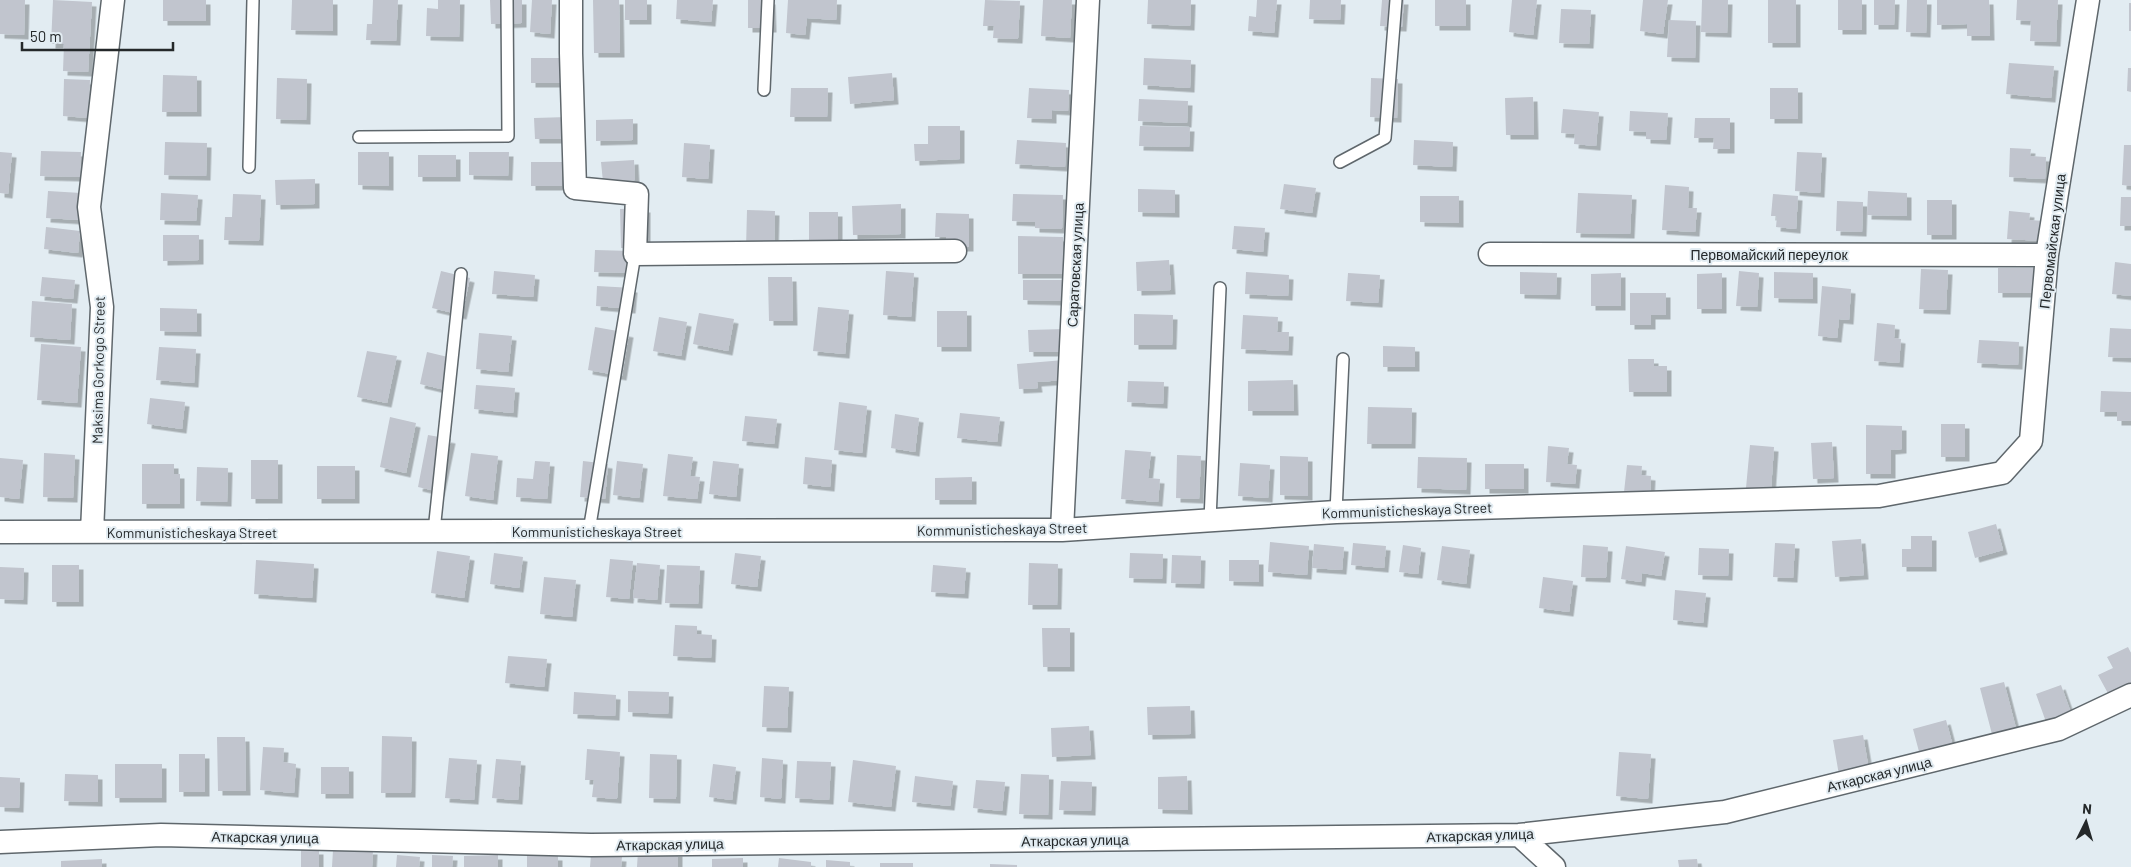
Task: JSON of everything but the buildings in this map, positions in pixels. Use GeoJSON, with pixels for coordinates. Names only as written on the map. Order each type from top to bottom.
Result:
{"type":"FeatureCollection","features":[{"type":"Feature","properties":{"kind":"street","name":"Maksima Gorkogo Street"},"geometry":{"type":"LineString","coordinates":[[92,532],[102,307],[89,207],[113,0]]}},
{"type":"Feature","properties":{"kind":"street"},"geometry":{"type":"LineString","coordinates":[[571,0],[576,188],[637,194],[635,254],[955,251]]}},
{"type":"Feature","properties":{"kind":"street","name":"Саратовская улица"},"geometry":{"type":"LineString","coordinates":[[1062,530],[1088,0]]}},
{"type":"Feature","properties":{"kind":"street","name":"Первомайская улица"},"geometry":{"type":"LineString","coordinates":[[2002,473],[2031,440],[2047,255],[2088,0]]}},
{"type":"Feature","properties":{"kind":"street","name":"Первомайский переулок"},"geometry":{"type":"LineString","coordinates":[[1490,254],[2047,255]]}},
{"type":"Feature","properties":{"kind":"street","name":"Kommunisticheskaya Street"},"geometry":{"type":"LineString","coordinates":[[0,532],[1062,530],[1336,512],[1879,496],[2002,473]]}},
{"type":"Feature","properties":{"kind":"street","name":"Аткарская улица"},"geometry":{"type":"LineString","coordinates":[[0,842],[160,835],[591,845],[1519,836],[1725,812],[2059,729],[2131,695]]}},
{"type":"Feature","properties":{"kind":"street"},"geometry":{"type":"LineString","coordinates":[[1519,836],[1554,867]]}},
{"type":"Feature","properties":{"kind":"lane"},"geometry":{"type":"LineString","coordinates":[[249,167],[253,0]]}},
{"type":"Feature","properties":{"kind":"lane"},"geometry":{"type":"LineString","coordinates":[[359,136],[508,136],[508,0]]}},
{"type":"Feature","properties":{"kind":"lane"},"geometry":{"type":"LineString","coordinates":[[764,90],[768,0]]}},
{"type":"Feature","properties":{"kind":"lane"},"geometry":{"type":"LineString","coordinates":[[1340,162],[1385,138],[1396,0]]}},
{"type":"Feature","properties":{"kind":"lane"},"geometry":{"type":"LineString","coordinates":[[589,531],[635,254]]}},
{"type":"Feature","properties":{"kind":"lane"},"geometry":{"type":"LineString","coordinates":[[434,531],[461,274]]}},
{"type":"Feature","properties":{"kind":"lane"},"geometry":{"type":"LineString","coordinates":[[1210,520],[1220,288]]}},
{"type":"Feature","properties":{"kind":"lane"},"geometry":{"type":"LineString","coordinates":[[1336,512],[1342,359]]}}]}
